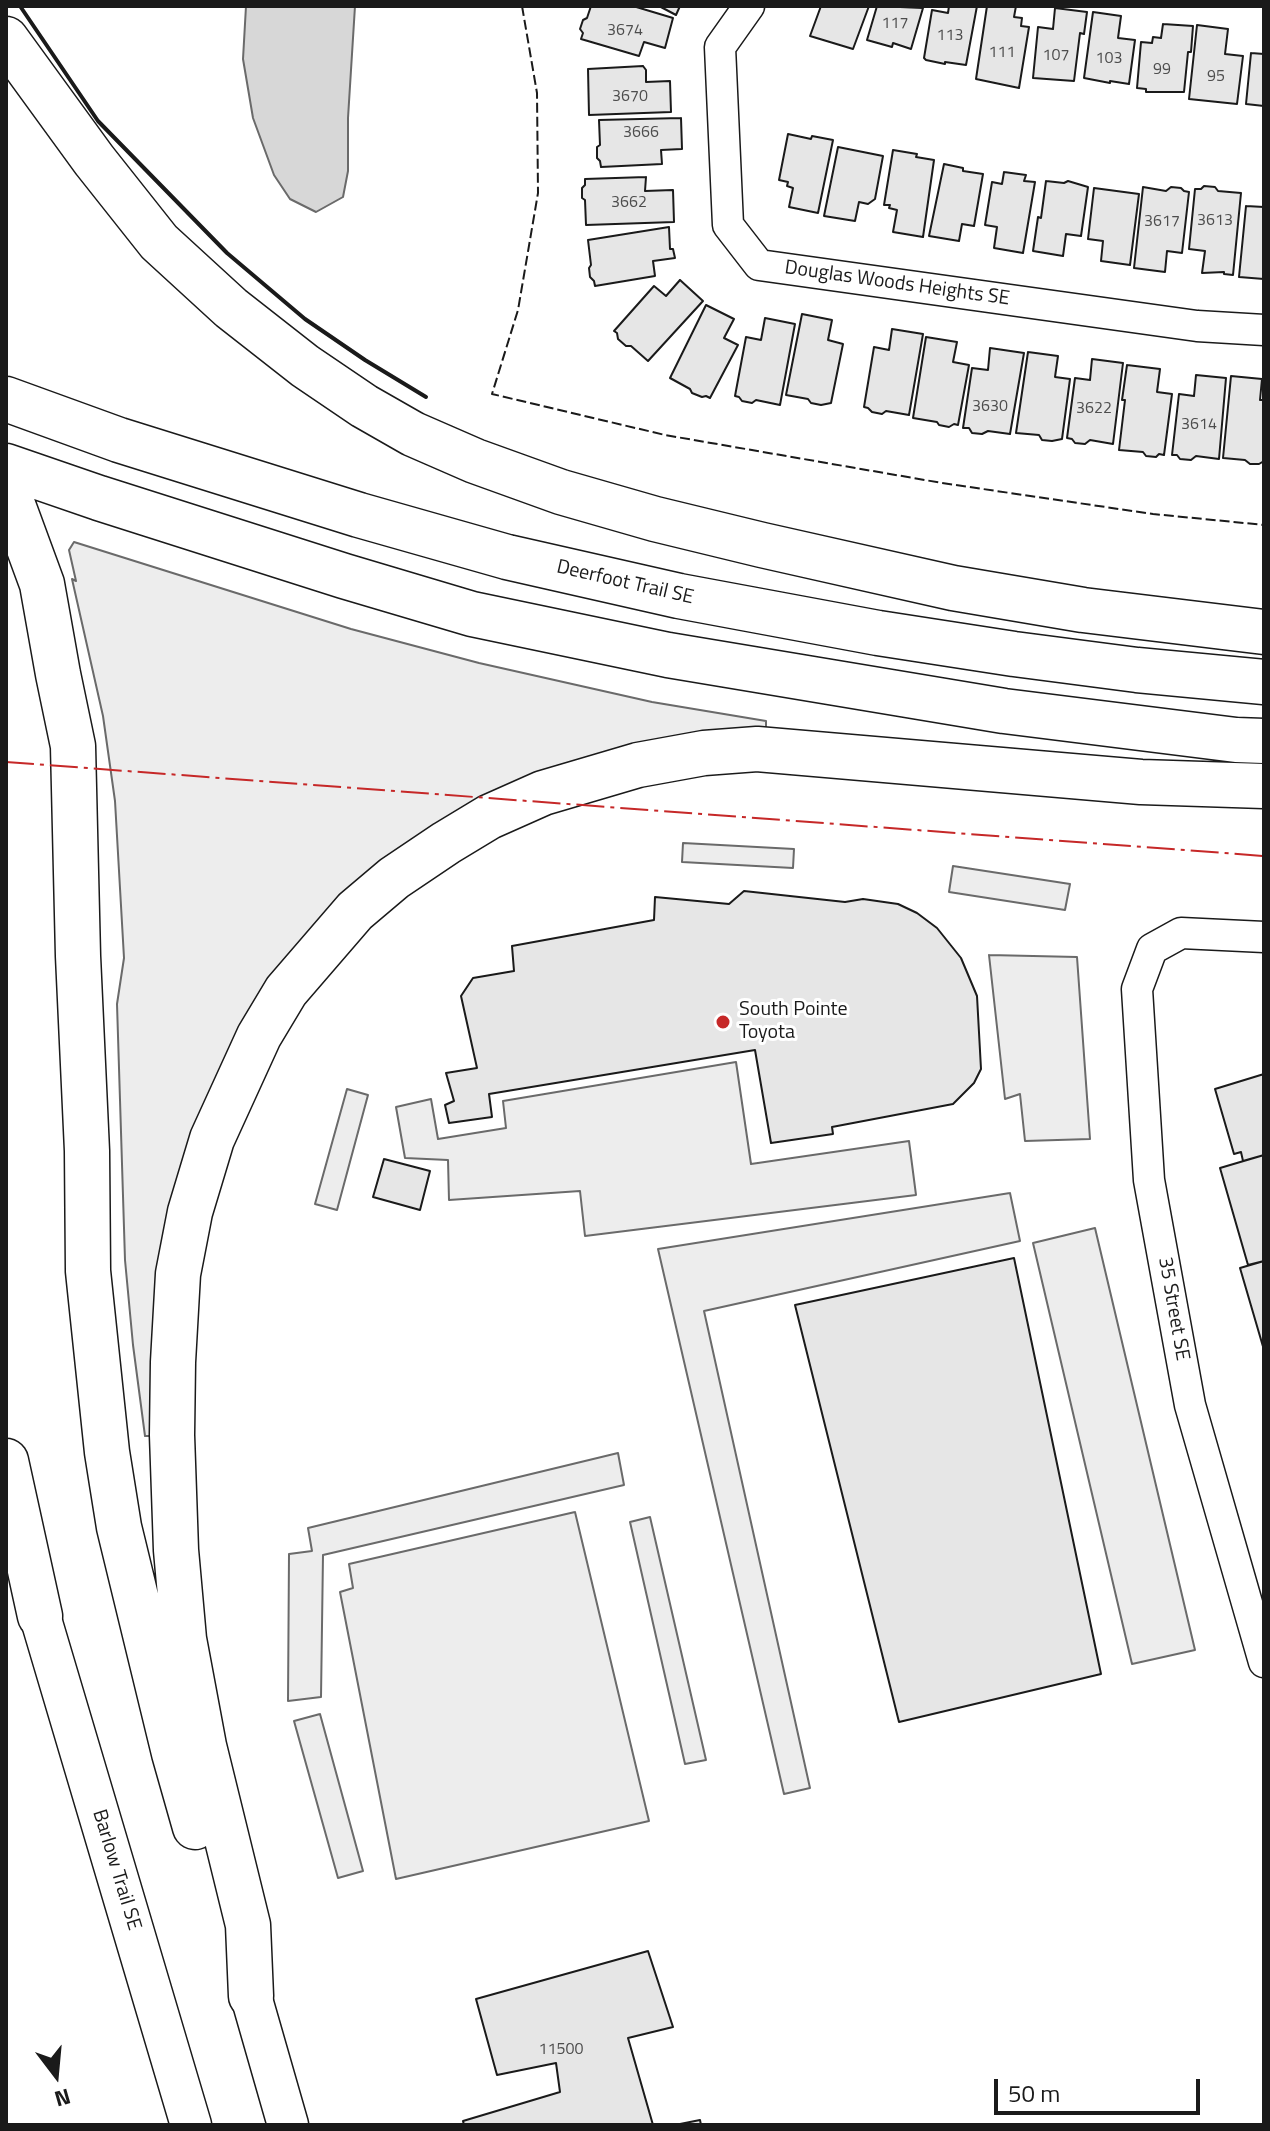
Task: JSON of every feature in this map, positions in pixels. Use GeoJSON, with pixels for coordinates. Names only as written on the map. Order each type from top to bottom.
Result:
{"type":"FeatureCollection","features":[{"type":"Feature","properties":{"kind":"highway"},"geometry":{"type":"LineString","coordinates":[[6,39],[94,160],[159,242],[231,308],[305,366],[364,406],[413,434],[475,461],[561,492],[762,545],[953,588],[1083,610],[1264,632]]}},
{"type":"Feature","properties":{"kind":"highway","name":"Deerfoot Trail SE"},"geometry":{"type":"LineString","coordinates":[[6,399],[119,440],[359,515],[507,557],[647,589],[864,631],[1014,654],[1264,682]]}},
{"type":"Feature","properties":{"kind":"highway"},"geometry":{"type":"LineString","coordinates":[[6,466],[329,572],[472,614],[668,655],[1004,711],[1264,741]]}},
{"type":"Feature","properties":{"kind":"highway"},"geometry":{"type":"LineString","coordinates":[[6,486],[42,584],[73,746],[87,1151],[88,1271],[107,1452],[119,1527],[174,1753],[226,1939],[251,1996]]}},
{"type":"Feature","properties":{"kind":"highway"},"geometry":{"type":"LineString","coordinates":[[251,1996],[248,1925],[204,1746],[184,1639],[175,1535],[173,1362],[178,1274],[190,1212],[203,1168],[212,1139],[259,1036],[286,991],[355,911],[394,878],[446,843],[489,817],[543,793],[638,765],[704,753],[757,749],[1141,782],[1264,786]]}},
{"type":"Feature","properties":{"kind":"highway"},"geometry":{"type":"LineString","coordinates":[[6,1461],[40,1616]]}},
{"type":"Feature","properties":{"kind":"highway"},"geometry":{"type":"LineString","coordinates":[[6,1536],[40,1616]]}},
{"type":"Feature","properties":{"kind":"main road","name":"Barlow Trail SE"},"geometry":{"type":"LineString","coordinates":[[40,1616],[191,2125]]}},
{"type":"Feature","properties":{"kind":"main road"},"geometry":{"type":"LineString","coordinates":[[251,1996],[288,2125]]}},
{"type":"Feature","properties":{"kind":"street","name":"Douglas Woods Heights SE"},"geometry":{"type":"LineString","coordinates":[[749,6],[720,47],[728,225],[759,265],[1181,324],[1264,330]]}},
{"type":"Feature","properties":{"kind":"street","name":"35 Street SE"},"geometry":{"type":"LineString","coordinates":[[1264,937],[1181,933],[1152,949],[1137,989],[1149,1180],[1190,1405],[1264,1662]]}},
{"type":"Feature","properties":{"kind":"shaded area"},"geometry":{"type":"Polygon","coordinates":[[[246,6],[355,6],[348,171],[343,197],[316,212],[290,199],[274,175],[253,118],[243,59],[246,6]]]}},
{"type":"Feature","properties":{"kind":"shaded area"},"geometry":{"type":"Polygon","coordinates":[[[74,542],[351,629],[479,663],[652,702],[766,721],[766,733],[557,767],[263,1005],[158,1436],[145,1436],[125,1260],[117,1004],[124,958],[115,801],[103,716],[72,579],[76,581],[69,550],[74,542]]]}},
{"type":"Feature","properties":{"kind":"shaded area"},"geometry":{"type":"Polygon","coordinates":[[[683,843],[794,849],[793,868],[682,862],[683,843]]]}},
{"type":"Feature","properties":{"kind":"shaded area"},"geometry":{"type":"Polygon","coordinates":[[[953,866],[1070,884],[1065,910],[949,892],[953,866]]]}},
{"type":"Feature","properties":{"kind":"shaded area"},"geometry":{"type":"Polygon","coordinates":[[[989,955],[1077,957],[1090,1139],[1025,1141],[1020,1094],[1005,1099],[989,955]]]}},
{"type":"Feature","properties":{"kind":"shaded area"},"geometry":{"type":"Polygon","coordinates":[[[736,1062],[751,1164],[909,1141],[916,1195],[585,1236],[580,1191],[449,1200],[448,1160],[405,1158],[396,1107],[431,1099],[438,1139],[506,1128],[503,1101],[736,1062]]]}},
{"type":"Feature","properties":{"kind":"shaded area"},"geometry":{"type":"Polygon","coordinates":[[[347,1089],[368,1095],[337,1210],[315,1204],[347,1089]]]}},
{"type":"Feature","properties":{"kind":"shaded area"},"geometry":{"type":"Polygon","coordinates":[[[1010,1193],[1020,1241],[704,1311],[810,1788],[784,1794],[658,1249],[1010,1193]]]}},
{"type":"Feature","properties":{"kind":"shaded area"},"geometry":{"type":"Polygon","coordinates":[[[1095,1228],[1195,1650],[1132,1664],[1033,1243],[1095,1228]]]}},
{"type":"Feature","properties":{"kind":"shaded area"},"geometry":{"type":"Polygon","coordinates":[[[618,1453],[624,1485],[323,1555],[321,1697],[288,1701],[289,1554],[312,1551],[308,1528],[618,1453]]]}},
{"type":"Feature","properties":{"kind":"shaded area"},"geometry":{"type":"Polygon","coordinates":[[[575,1512],[649,1821],[396,1879],[340,1592],[353,1588],[349,1564],[575,1512]]]}},
{"type":"Feature","properties":{"kind":"shaded area"},"geometry":{"type":"Polygon","coordinates":[[[650,1517],[706,1760],[685,1764],[630,1522],[650,1517]]]}},
{"type":"Feature","properties":{"kind":"shaded area"},"geometry":{"type":"Polygon","coordinates":[[[320,1714],[363,1871],[338,1878],[294,1721],[320,1714]]]}},
{"type":"Feature","properties":{"kind":"building"},"geometry":{"type":"Polygon","coordinates":[[[591,6],[633,6],[673,18],[665,48],[644,42],[639,56],[581,39],[583,33],[580,29],[591,6]]]}},
{"type":"Feature","properties":{"kind":"building"},"geometry":{"type":"Polygon","coordinates":[[[659,6],[680,6],[676,15],[659,6]]]}},
{"type":"Feature","properties":{"kind":"building"},"geometry":{"type":"Polygon","coordinates":[[[821,6],[869,6],[853,49],[810,36],[821,6]]]}},
{"type":"Feature","properties":{"kind":"building"},"geometry":{"type":"Polygon","coordinates":[[[877,6],[923,8],[911,49],[867,40],[877,6]]]}},
{"type":"Feature","properties":{"kind":"building"},"geometry":{"type":"Polygon","coordinates":[[[949,6],[977,6],[966,65],[945,64],[924,58],[932,10],[948,13],[949,6]]]}},
{"type":"Feature","properties":{"kind":"building"},"geometry":{"type":"Polygon","coordinates":[[[987,6],[1016,6],[1014,17],[1022,18],[1021,26],[1029,27],[1019,88],[976,79],[987,6]]]}},
{"type":"Feature","properties":{"kind":"building"},"geometry":{"type":"Polygon","coordinates":[[[1055,8],[1087,12],[1084,34],[1080,33],[1074,81],[1033,78],[1038,27],[1053,29],[1055,8]]]}},
{"type":"Feature","properties":{"kind":"building"},"geometry":{"type":"Polygon","coordinates":[[[1093,12],[1121,16],[1118,38],[1135,40],[1129,84],[1084,78],[1093,12]]]}},
{"type":"Feature","properties":{"kind":"building"},"geometry":{"type":"Polygon","coordinates":[[[1163,24],[1193,26],[1184,92],[1146,92],[1146,89],[1137,88],[1141,42],[1152,43],[1153,37],[1161,38],[1163,24]]]}},
{"type":"Feature","properties":{"kind":"building"},"geometry":{"type":"Polygon","coordinates":[[[1197,25],[1228,29],[1225,54],[1243,56],[1237,104],[1189,99],[1197,25]]]}},
{"type":"Feature","properties":{"kind":"building"},"geometry":{"type":"Polygon","coordinates":[[[1251,53],[1264,54],[1264,106],[1246,104],[1251,53]]]}},
{"type":"Feature","properties":{"kind":"building"},"geometry":{"type":"Polygon","coordinates":[[[643,66],[646,82],[670,81],[671,112],[589,115],[588,69],[643,66]]]}},
{"type":"Feature","properties":{"kind":"building"},"geometry":{"type":"Polygon","coordinates":[[[681,118],[682,149],[661,150],[662,164],[601,167],[597,158],[599,120],[681,118]]]}},
{"type":"Feature","properties":{"kind":"building"},"geometry":{"type":"Polygon","coordinates":[[[788,134],[833,140],[818,213],[789,207],[793,188],[787,186],[788,182],[779,180],[788,134]]]}},
{"type":"Feature","properties":{"kind":"building"},"geometry":{"type":"Polygon","coordinates":[[[838,147],[883,156],[875,199],[868,204],[859,202],[855,221],[824,216],[838,147]]]}},
{"type":"Feature","properties":{"kind":"building"},"geometry":{"type":"Polygon","coordinates":[[[893,150],[934,160],[923,237],[893,232],[897,210],[884,205],[893,150]]]}},
{"type":"Feature","properties":{"kind":"building"},"geometry":{"type":"Polygon","coordinates":[[[944,164],[983,174],[974,226],[962,224],[959,241],[929,236],[944,164]]]}},
{"type":"Feature","properties":{"kind":"building"},"geometry":{"type":"Polygon","coordinates":[[[1004,172],[1026,175],[1024,181],[1035,182],[1023,253],[994,248],[997,227],[985,225],[992,182],[1002,184],[1004,172]]]}},
{"type":"Feature","properties":{"kind":"building"},"geometry":{"type":"Polygon","coordinates":[[[646,177],[645,191],[673,190],[674,222],[586,225],[585,200],[582,198],[585,179],[646,177]]]}},
{"type":"Feature","properties":{"kind":"building"},"geometry":{"type":"Polygon","coordinates":[[[1046,181],[1068,181],[1088,187],[1081,236],[1066,234],[1063,256],[1033,251],[1046,181]]]}},
{"type":"Feature","properties":{"kind":"building"},"geometry":{"type":"Polygon","coordinates":[[[1204,186],[1241,193],[1233,275],[1224,272],[1202,273],[1205,251],[1189,249],[1195,189],[1204,186]]]}},
{"type":"Feature","properties":{"kind":"building"},"geometry":{"type":"Polygon","coordinates":[[[1143,187],[1166,191],[1171,187],[1181,188],[1189,192],[1182,253],[1167,251],[1165,272],[1134,268],[1143,187]]]}},
{"type":"Feature","properties":{"kind":"building"},"geometry":{"type":"Polygon","coordinates":[[[1094,188],[1139,194],[1130,265],[1101,261],[1103,241],[1088,239],[1094,188]]]}},
{"type":"Feature","properties":{"kind":"building"},"geometry":{"type":"Polygon","coordinates":[[[1246,206],[1264,207],[1264,279],[1239,277],[1246,206]]]}},
{"type":"Feature","properties":{"kind":"building"},"geometry":{"type":"Polygon","coordinates":[[[669,227],[670,249],[673,249],[675,258],[653,261],[655,276],[595,286],[590,277],[588,240],[669,227]]]}},
{"type":"Feature","properties":{"kind":"building"},"geometry":{"type":"Polygon","coordinates":[[[680,280],[703,301],[648,361],[618,339],[614,331],[654,286],[666,296],[680,280]]]}},
{"type":"Feature","properties":{"kind":"building"},"geometry":{"type":"Polygon","coordinates":[[[706,305],[734,319],[724,338],[738,345],[710,398],[692,393],[670,378],[706,305]]]}},
{"type":"Feature","properties":{"kind":"building"},"geometry":{"type":"Polygon","coordinates":[[[802,314],[832,320],[828,340],[843,344],[831,403],[821,405],[786,395],[802,314]]]}},
{"type":"Feature","properties":{"kind":"building"},"geometry":{"type":"Polygon","coordinates":[[[765,318],[795,324],[780,405],[756,400],[752,403],[742,401],[735,396],[746,337],[761,340],[765,318]]]}},
{"type":"Feature","properties":{"kind":"building"},"geometry":{"type":"Polygon","coordinates":[[[892,329],[923,334],[909,415],[886,411],[882,414],[864,407],[874,347],[889,350],[892,329]]]}},
{"type":"Feature","properties":{"kind":"building"},"geometry":{"type":"Polygon","coordinates":[[[926,337],[957,342],[953,362],[969,365],[958,425],[949,427],[913,418],[926,337]]]}},
{"type":"Feature","properties":{"kind":"building"},"geometry":{"type":"Polygon","coordinates":[[[990,348],[1024,353],[1010,434],[988,431],[972,433],[969,428],[963,428],[972,368],[988,370],[990,348]]]}},
{"type":"Feature","properties":{"kind":"building"},"geometry":{"type":"Polygon","coordinates":[[[1028,352],[1058,356],[1055,377],[1070,379],[1062,439],[1042,440],[1039,435],[1016,433],[1028,352]]]}},
{"type":"Feature","properties":{"kind":"building"},"geometry":{"type":"Polygon","coordinates":[[[1092,359],[1123,363],[1113,444],[1090,440],[1085,444],[1075,443],[1067,438],[1075,378],[1090,380],[1092,359]]]}},
{"type":"Feature","properties":{"kind":"building"},"geometry":{"type":"Polygon","coordinates":[[[1127,365],[1160,369],[1157,392],[1172,394],[1164,455],[1146,456],[1143,452],[1119,450],[1127,365]]]}},
{"type":"Feature","properties":{"kind":"building"},"geometry":{"type":"Polygon","coordinates":[[[1196,375],[1226,378],[1219,459],[1196,456],[1191,460],[1172,455],[1179,394],[1194,396],[1196,375]]]}},
{"type":"Feature","properties":{"kind":"building"},"geometry":{"type":"Polygon","coordinates":[[[1231,376],[1262,379],[1260,400],[1264,400],[1264,461],[1259,464],[1223,458],[1231,376]]]}},
{"type":"Feature","properties":{"kind":"building","name":"South Pointe Toyota"},"geometry":{"type":"Polygon","coordinates":[[[744,891],[845,902],[863,899],[898,904],[937,928],[961,958],[977,996],[981,1069],[974,1083],[953,1104],[832,1127],[833,1134],[771,1143],[755,1050],[489,1094],[492,1117],[449,1123],[445,1105],[454,1101],[446,1073],[477,1068],[461,996],[473,978],[514,971],[512,946],[654,920],[655,897],[729,904],[744,891]]]}},
{"type":"Feature","properties":{"kind":"building"},"geometry":{"type":"Polygon","coordinates":[[[1264,1074],[1264,1155],[1243,1161],[1241,1152],[1234,1154],[1215,1089],[1264,1074]]]}},
{"type":"Feature","properties":{"kind":"building"},"geometry":{"type":"Polygon","coordinates":[[[1264,1155],[1264,1261],[1248,1265],[1220,1168],[1264,1155]]]}},
{"type":"Feature","properties":{"kind":"building"},"geometry":{"type":"Polygon","coordinates":[[[384,1159],[430,1171],[420,1210],[373,1197],[384,1159]]]}},
{"type":"Feature","properties":{"kind":"building"},"geometry":{"type":"Polygon","coordinates":[[[1014,1258],[1101,1674],[899,1722],[795,1305],[1014,1258]]]}},
{"type":"Feature","properties":{"kind":"building"},"geometry":{"type":"Polygon","coordinates":[[[1264,1261],[1264,1350],[1240,1268],[1264,1261]]]}},
{"type":"Feature","properties":{"kind":"building"},"geometry":{"type":"Polygon","coordinates":[[[648,1951],[673,2027],[628,2038],[653,2125],[464,2125],[463,2121],[560,2092],[556,2063],[497,2075],[476,1999],[648,1951]]]}},
{"type":"Feature","properties":{"kind":"building"},"geometry":{"type":"Polygon","coordinates":[[[700,2120],[701,2125],[675,2125],[700,2120]]]}},
{"type":"Feature","properties":{"kind":"fence"},"geometry":{"type":"LineString","coordinates":[[522,6],[537,93],[538,193],[518,310],[492,394],[665,435],[942,483],[1153,514],[1264,525]]}},
{"type":"Feature","properties":{"kind":"wall"},"geometry":{"type":"LineString","coordinates":[[20,6],[98,121],[227,253],[305,319],[426,397]]}},
{"type":"Feature","properties":{"kind":"power"},"geometry":{"type":"LineString","coordinates":[[6,762],[1264,856]]}},
{"type":"Feature","properties":{"kind":"place","name":"South Pointe Toyota"},"geometry":{"type":"Point","coordinates":[723,1022]}}]}
